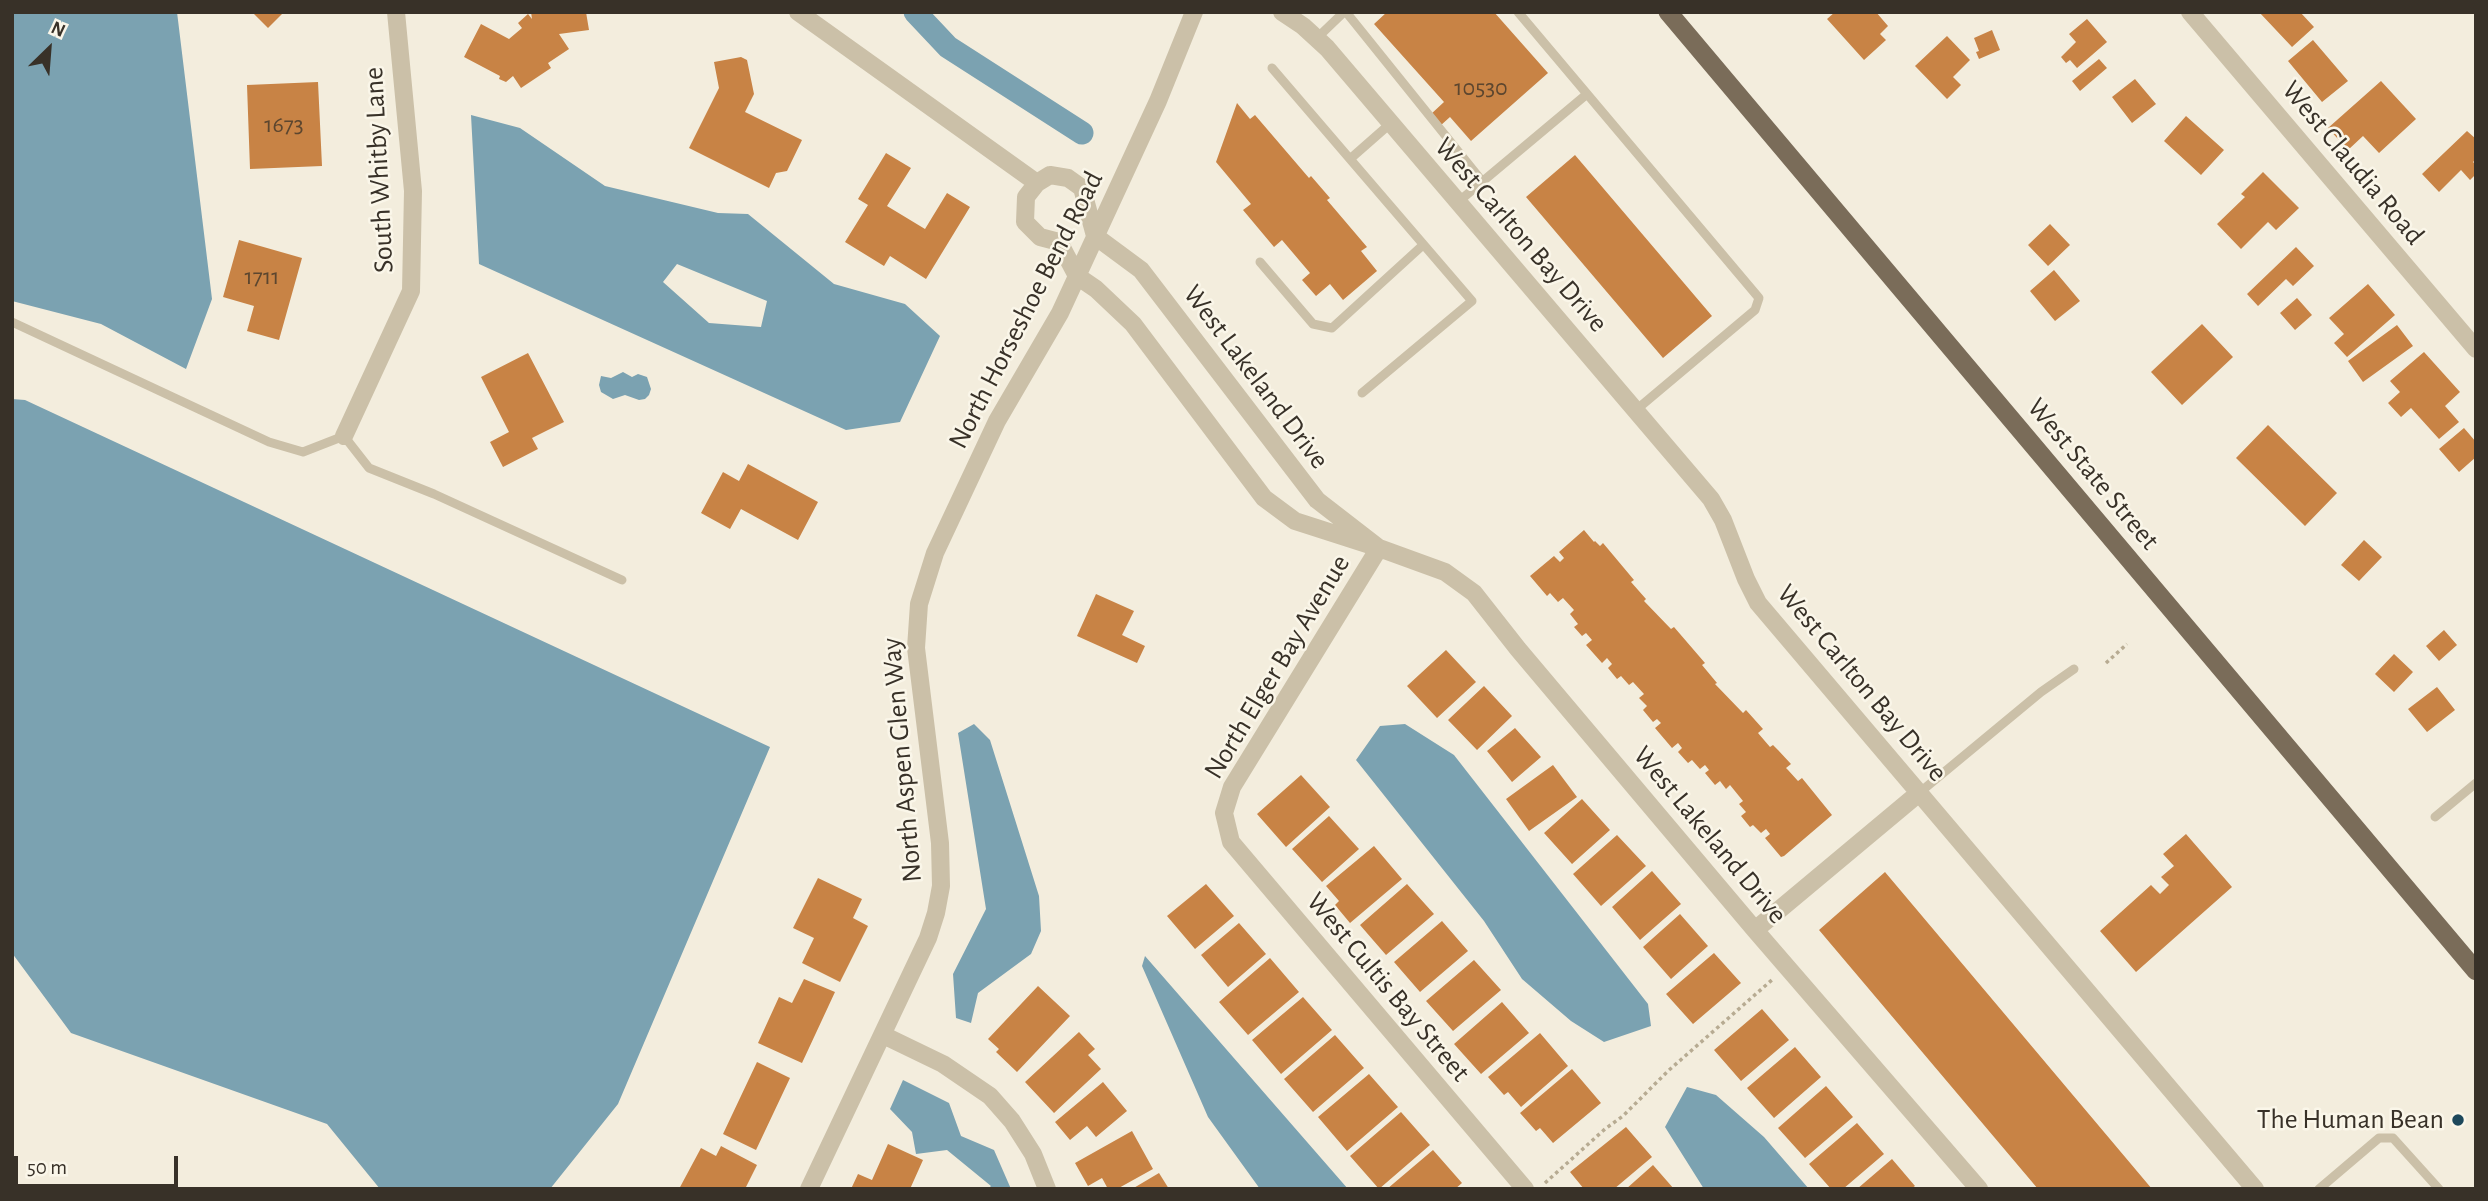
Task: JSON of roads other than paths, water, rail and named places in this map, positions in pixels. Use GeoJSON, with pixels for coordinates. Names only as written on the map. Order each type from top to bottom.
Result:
{"type":"FeatureCollection","features":[{"type":"Feature","properties":{"kind":"main road","name":"West State Street"},"geometry":{"type":"LineString","coordinates":[[1668,12],[2476,971]]}},
{"type":"Feature","properties":{"kind":"street","name":"South Whitby Lane"},"geometry":{"type":"LineString","coordinates":[[344,436],[411,291],[413,191],[396,12]]}},
{"type":"Feature","properties":{"kind":"street"},"geometry":{"type":"LineString","coordinates":[[798,12],[1037,183]]}},
{"type":"Feature","properties":{"kind":"street","name":"North Horseshoe Bend Road"},"geometry":{"type":"LineString","coordinates":[[935,553],[997,421],[1060,313],[1158,101],[1194,12]]}},
{"type":"Feature","properties":{"kind":"street","name":"West Carlton Bay Drive"},"geometry":{"type":"LineString","coordinates":[[1282,12],[1317,38],[1711,499],[1723,520],[1758,603],[2255,1189]]}},
{"type":"Feature","properties":{"kind":"street","name":"West Claudia Road"},"geometry":{"type":"LineString","coordinates":[[2190,12],[2476,349]]}},
{"type":"Feature","properties":{"kind":"street"},"geometry":{"type":"LineString","coordinates":[[1077,276],[1059,242],[1041,237],[1026,222],[1026,197],[1037,183],[1049,175],[1068,178],[1082,188],[1095,236]]}},
{"type":"Feature","properties":{"kind":"street","name":"West Lakeland Drive"},"geometry":{"type":"LineString","coordinates":[[1095,236],[1141,270],[1317,500],[1378,548]]}},
{"type":"Feature","properties":{"kind":"street","name":"West Lakeland Drive"},"geometry":{"type":"LineString","coordinates":[[1077,276],[1098,291],[1133,324],[1264,498],[1295,521],[1445,572],[1474,593],[1755,930],[1979,1189]]}},
{"type":"Feature","properties":{"kind":"street","name":"North Elger Bay Avenue"},"geometry":{"type":"LineString","coordinates":[[1224,813],[1232,786],[1378,548]]}},
{"type":"Feature","properties":{"kind":"street","name":"North Aspen Glen Way"},"geometry":{"type":"LineString","coordinates":[[809,1189],[928,938],[936,912],[941,886],[940,843],[916,648],[919,604],[935,553]]}},
{"type":"Feature","properties":{"kind":"street"},"geometry":{"type":"LineString","coordinates":[[1755,930],[1919,793]]}},
{"type":"Feature","properties":{"kind":"street","name":"West Cultis Bay Street"},"geometry":{"type":"LineString","coordinates":[[1224,813],[1231,842],[1525,1189]]}},
{"type":"Feature","properties":{"kind":"street"},"geometry":{"type":"LineString","coordinates":[[883,1035],[943,1064],[990,1096],[1012,1121],[1033,1154],[1047,1189]]}},
{"type":"Feature","properties":{"kind":"lane"},"geometry":{"type":"LineString","coordinates":[[1317,38],[1345,12],[1482,181]]}},
{"type":"Feature","properties":{"kind":"lane"},"geometry":{"type":"LineString","coordinates":[[1518,12],[1759,298],[1755,310],[1636,410]]}},
{"type":"Feature","properties":{"kind":"lane"},"geometry":{"type":"LineString","coordinates":[[1272,68],[1472,301],[1362,393]]}},
{"type":"Feature","properties":{"kind":"lane"},"geometry":{"type":"LineString","coordinates":[[1458,202],[1587,94]]}},
{"type":"Feature","properties":{"kind":"lane"},"geometry":{"type":"LineString","coordinates":[[1350,159],[1391,123]]}},
{"type":"Feature","properties":{"kind":"lane"},"geometry":{"type":"LineString","coordinates":[[1260,262],[1313,324],[1332,328],[1423,245]]}},
{"type":"Feature","properties":{"kind":"lane"},"geometry":{"type":"LineString","coordinates":[[12,323],[269,442],[303,452],[344,436],[369,468],[434,494],[622,580]]}},
{"type":"Feature","properties":{"kind":"lane"},"geometry":{"type":"LineString","coordinates":[[1919,793],[2041,692],[2074,669]]}},
{"type":"Feature","properties":{"kind":"lane"},"geometry":{"type":"LineString","coordinates":[[2435,817],[2476,783]]}},
{"type":"Feature","properties":{"kind":"lane"},"geometry":{"type":"LineString","coordinates":[[2319,1189],[2379,1138],[2393,1138],[2439,1189]]}},
{"type":"Feature","properties":{"kind":"water"},"geometry":{"type":"Polygon","coordinates":[[[12,12],[177,12],[212,299],[186,369],[101,324],[12,301],[12,12]]]}},
{"type":"Feature","properties":{"kind":"water"},"geometry":{"type":"Polygon","coordinates":[[[471,115],[520,128],[605,186],[718,213],[748,214],[834,284],[905,304],[940,336],[900,422],[846,430],[479,264],[471,115]],[[677,264],[663,282],[709,323],[761,327],[767,301],[677,264]]]}},
{"type":"Feature","properties":{"kind":"water"},"geometry":{"type":"Polygon","coordinates":[[[623,372],[632,377],[638,374],[647,377],[651,389],[645,399],[639,400],[625,395],[613,399],[601,392],[601,376],[611,378],[623,372]]]}},
{"type":"Feature","properties":{"kind":"water"},"geometry":{"type":"Polygon","coordinates":[[[12,399],[25,400],[770,747],[618,1104],[550,1189],[380,1189],[327,1124],[71,1033],[12,953],[12,399]]]}},
{"type":"Feature","properties":{"kind":"water"},"geometry":{"type":"Polygon","coordinates":[[[974,724],[990,740],[1039,896],[1041,931],[1031,954],[978,993],[971,1023],[956,1018],[953,974],[986,909],[958,733],[974,724]]]}},
{"type":"Feature","properties":{"kind":"water"},"geometry":{"type":"Polygon","coordinates":[[[1405,724],[1454,755],[1648,1004],[1651,1026],[1604,1042],[1571,1021],[1522,979],[1484,921],[1356,760],[1380,726],[1405,724]]]}},
{"type":"Feature","properties":{"kind":"water"},"geometry":{"type":"Polygon","coordinates":[[[1145,956],[1348,1189],[1260,1189],[1208,1117],[1142,966],[1145,956]]]}},
{"type":"Feature","properties":{"kind":"water"},"geometry":{"type":"Polygon","coordinates":[[[903,1080],[949,1103],[961,1136],[994,1150],[1011,1189],[988,1189],[991,1186],[947,1150],[916,1154],[912,1132],[890,1109],[903,1080]]]}},
{"type":"Feature","properties":{"kind":"water"},"geometry":{"type":"Polygon","coordinates":[[[1687,1087],[1716,1095],[1764,1137],[1809,1189],[1704,1189],[1665,1127],[1687,1087]]]}},
{"type":"Feature","properties":{"kind":"waterway"},"geometry":{"type":"LineString","coordinates":[[915,12],[948,47],[1082,133]]}},
{"type":"Feature","properties":{"kind":"place","name":"The Human Bean"},"geometry":{"type":"Point","coordinates":[2458,1120]}}]}
